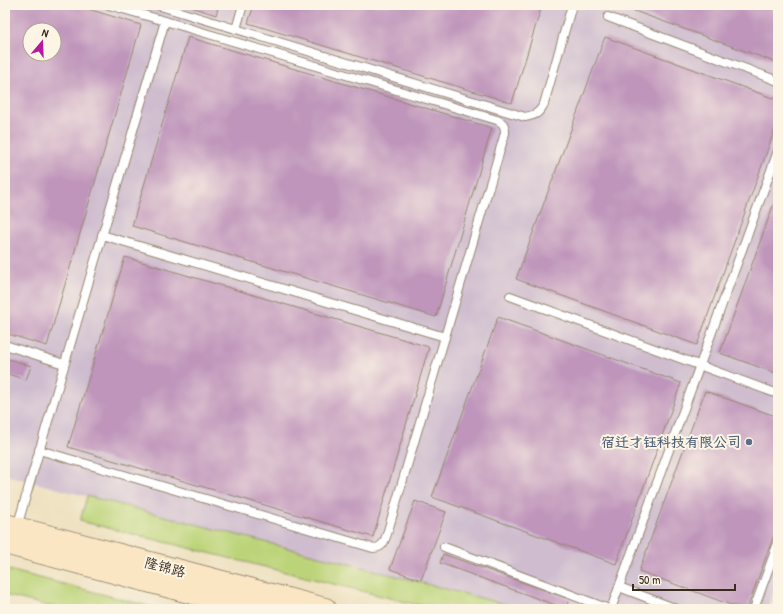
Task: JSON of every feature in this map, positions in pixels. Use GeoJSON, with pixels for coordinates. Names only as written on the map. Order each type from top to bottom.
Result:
{"type":"FeatureCollection","features":[{"type":"Feature","properties":{"kind":"main road","name":"隆锦路"},"geometry":{"type":"LineString","coordinates":[[11,536],[253,609]]}},
{"type":"Feature","properties":{"kind":"main road","name":"隆锦路"},"geometry":{"type":"LineString","coordinates":[[11,536],[325,609]]}},
{"type":"Feature","properties":{"kind":"lane"},"geometry":{"type":"LineString","coordinates":[[39,450],[373,548],[378,548],[386,539],[505,133],[505,126],[502,122],[109,5]]}},
{"type":"Feature","properties":{"kind":"lane"},"geometry":{"type":"LineString","coordinates":[[157,5],[525,117],[534,115],[540,111],[544,104],[572,5]]}},
{"type":"Feature","properties":{"kind":"lane"},"geometry":{"type":"LineString","coordinates":[[236,29],[243,5]]}},
{"type":"Feature","properties":{"kind":"lane"},"geometry":{"type":"LineString","coordinates":[[608,17],[778,81]]}},
{"type":"Feature","properties":{"kind":"lane"},"geometry":{"type":"LineString","coordinates":[[11,536],[39,450],[165,21]]}},
{"type":"Feature","properties":{"kind":"lane"},"geometry":{"type":"LineString","coordinates":[[444,547],[610,609],[778,151]]}},
{"type":"Feature","properties":{"kind":"lane"},"geometry":{"type":"LineString","coordinates":[[102,235],[445,337]]}},
{"type":"Feature","properties":{"kind":"lane"},"geometry":{"type":"LineString","coordinates":[[510,296],[778,394]]}},
{"type":"Feature","properties":{"kind":"lane"},"geometry":{"type":"LineString","coordinates":[[5,345],[64,364]]}},
{"type":"Feature","properties":{"kind":"lane"},"geometry":{"type":"LineString","coordinates":[[754,609],[778,544]]}},
{"type":"Feature","properties":{"kind":"lane"},"geometry":{"type":"LineString","coordinates":[[619,587],[677,609]]}},
{"type":"Feature","properties":{"kind":"shaded area"},"geometry":{"type":"Polygon","coordinates":[[[5,5],[778,5],[778,581],[768,609],[519,609],[5,475],[5,5]]]}},
{"type":"Feature","properties":{"kind":"green space"},"geometry":{"type":"Polygon","coordinates":[[[87,496],[523,609],[434,609],[80,521],[87,496]]]}},
{"type":"Feature","properties":{"kind":"green space"},"geometry":{"type":"Polygon","coordinates":[[[5,569],[160,609],[60,609],[5,595],[5,569]]]}},
{"type":"Feature","properties":{"kind":"building"},"geometry":{"type":"Polygon","coordinates":[[[5,5],[75,5],[141,25],[47,346],[5,333],[5,5]]]}},
{"type":"Feature","properties":{"kind":"building"},"geometry":{"type":"Polygon","coordinates":[[[185,5],[219,5],[216,15],[185,5]]]}},
{"type":"Feature","properties":{"kind":"building"},"geometry":{"type":"Polygon","coordinates":[[[254,5],[542,5],[512,103],[248,23],[254,5]]]}},
{"type":"Feature","properties":{"kind":"building"},"geometry":{"type":"Polygon","coordinates":[[[618,5],[778,5],[778,63],[618,5]]]}},
{"type":"Feature","properties":{"kind":"building"},"geometry":{"type":"Polygon","coordinates":[[[188,37],[492,128],[436,317],[132,226],[188,37]]]}},
{"type":"Feature","properties":{"kind":"building"},"geometry":{"type":"Polygon","coordinates":[[[605,37],[778,100],[778,121],[697,345],[516,279],[605,37]]]}},
{"type":"Feature","properties":{"kind":"building"},"geometry":{"type":"Polygon","coordinates":[[[778,192],[778,374],[720,353],[778,192]]]}},
{"type":"Feature","properties":{"kind":"building"},"geometry":{"type":"Polygon","coordinates":[[[125,257],[429,347],[373,537],[68,447],[125,257]]]}},
{"type":"Feature","properties":{"kind":"building"},"geometry":{"type":"Polygon","coordinates":[[[498,317],[681,383],[616,564],[432,497],[498,317]]]}},
{"type":"Feature","properties":{"kind":"building"},"geometry":{"type":"Polygon","coordinates":[[[5,358],[31,366],[26,380],[5,373],[5,358]]]}},
{"type":"Feature","properties":{"kind":"building"},"geometry":{"type":"Polygon","coordinates":[[[705,391],[778,417],[778,524],[747,609],[742,609],[639,571],[705,391]]]}},
{"type":"Feature","properties":{"kind":"building"},"geometry":{"type":"Polygon","coordinates":[[[415,501],[446,512],[421,580],[390,569],[415,501]]]}},
{"type":"Feature","properties":{"kind":"building"},"geometry":{"type":"Polygon","coordinates":[[[443,554],[569,599],[566,609],[440,563],[443,554]]]}},
{"type":"Feature","properties":{"kind":"place","name":"宿迁才钰科技有限公司"},"geometry":{"type":"Point","coordinates":[749,442]}}]}
